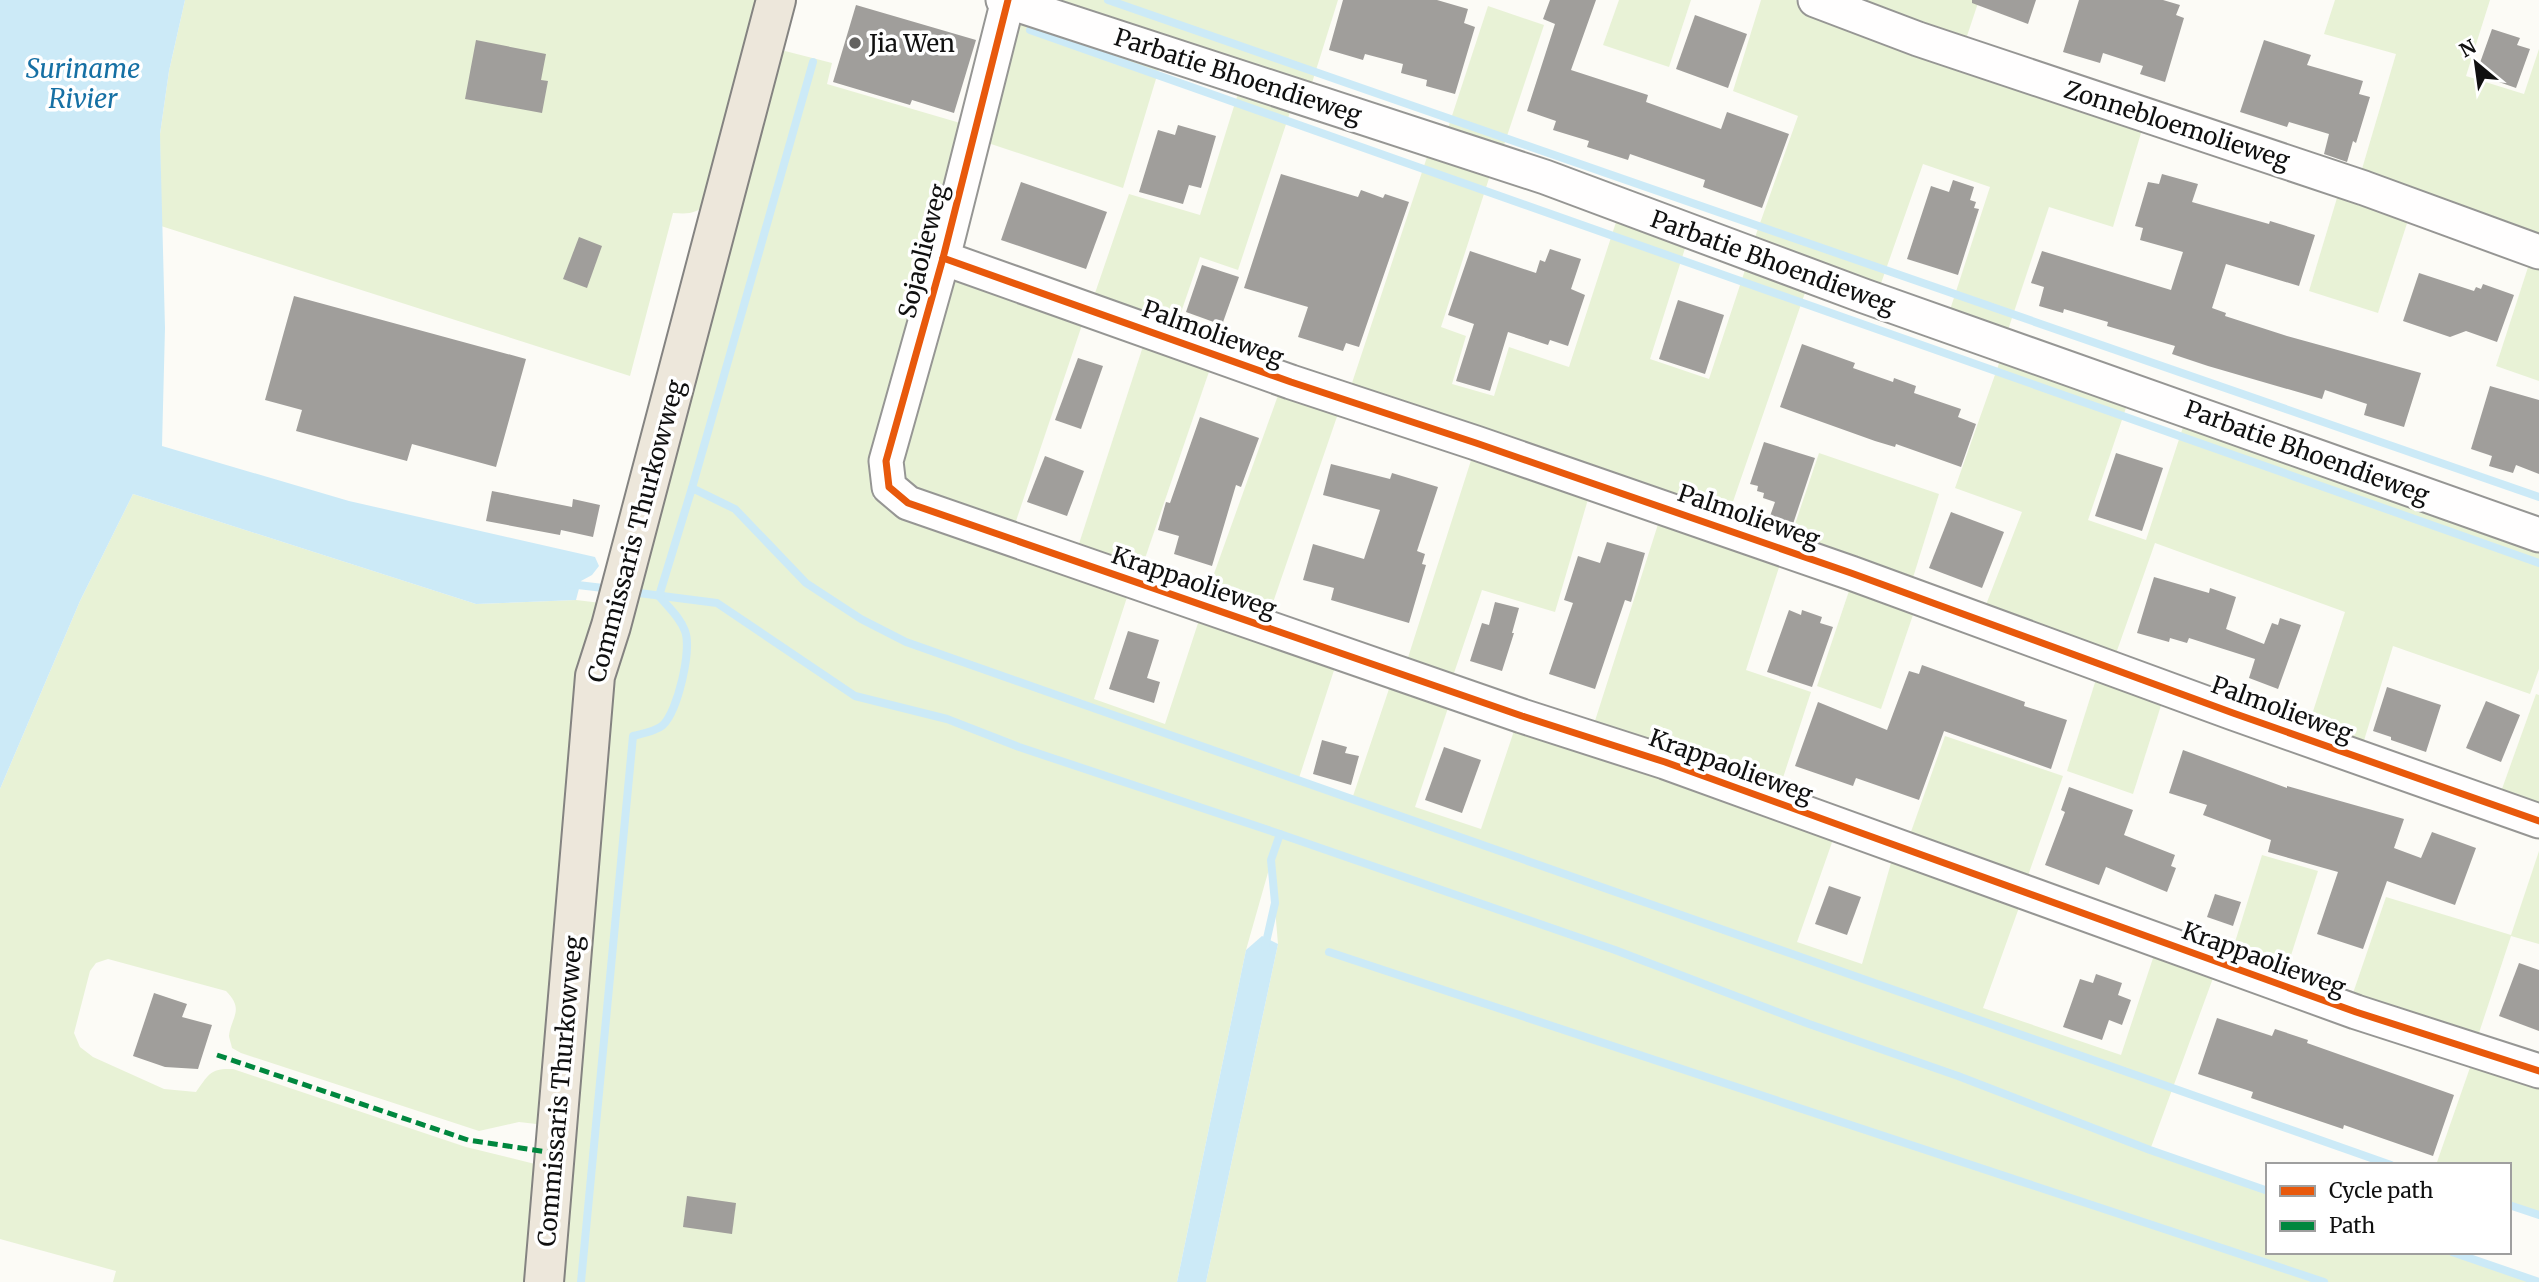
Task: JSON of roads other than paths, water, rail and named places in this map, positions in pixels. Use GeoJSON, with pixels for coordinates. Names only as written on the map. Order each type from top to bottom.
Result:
{"type":"FeatureCollection","features":[{"type":"Feature","properties":{"kind":"main road","name":"Commissaris Thurkowweg"},"geometry":{"type":"LineString","coordinates":[[544,1282],[595,676],[611,626],[776,0]]}},
{"type":"Feature","properties":{"kind":"street","name":"Sojaolieweg"},"geometry":{"type":"LineString","coordinates":[[908,503],[888,487],[886,461],[943,258],[1006,0]]}},
{"type":"Feature","properties":{"kind":"street","name":"Parbatie Bhoendieweg"},"geometry":{"type":"LineString","coordinates":[[1006,0],[1545,177],[1864,296],[2539,535]]}},
{"type":"Feature","properties":{"kind":"street","name":"Zonnebloemolieweg"},"geometry":{"type":"LineString","coordinates":[[1815,0],[1931,43],[2364,188],[2539,252]]}},
{"type":"Feature","properties":{"kind":"street","name":"Palmolieweg"},"geometry":{"type":"LineString","coordinates":[[943,258],[1291,382],[1825,563],[2245,717],[2539,821]]}},
{"type":"Feature","properties":{"kind":"street","name":"Krappaolieweg"},"geometry":{"type":"LineString","coordinates":[[908,503],[1522,716],[1665,762],[2356,1012],[2539,1071]]}},
{"type":"Feature","properties":{"kind":"water","name":"Suriname Rivier"},"geometry":{"type":"Polygon","coordinates":[[[0,0],[185,0],[169,71],[160,134],[165,328],[162,446],[349,501],[595,557],[599,566],[592,575],[581,581],[576,600],[476,604],[133,494],[80,601],[0,789],[0,0]]]}},
{"type":"Feature","properties":{"kind":"water"},"geometry":{"type":"Polygon","coordinates":[[[1262,936],[1278,944],[1206,1282],[1177,1282],[1246,950],[1262,936]]]}},
{"type":"Feature","properties":{"kind":"waterway"},"geometry":{"type":"LineString","coordinates":[[1108,0],[2539,497]]}},
{"type":"Feature","properties":{"kind":"waterway"},"geometry":{"type":"LineString","coordinates":[[1030,30],[2539,563]]}},
{"type":"Feature","properties":{"kind":"waterway"},"geometry":{"type":"LineString","coordinates":[[692,488],[813,62]]}},
{"type":"Feature","properties":{"kind":"waterway"},"geometry":{"type":"LineString","coordinates":[[581,1282],[633,736],[653,731],[663,725],[674,707],[682,679],[687,652],[685,631],[659,596],[692,488],[735,509],[806,583],[861,619],[906,642],[2385,1163]]}},
{"type":"Feature","properties":{"kind":"waterway"},"geometry":{"type":"LineString","coordinates":[[569,584],[612,589]]}},
{"type":"Feature","properties":{"kind":"waterway"},"geometry":{"type":"LineString","coordinates":[[631,592],[717,603],[855,696],[947,719],[1019,747],[1615,950],[2150,1150],[2266,1190]]}},
{"type":"Feature","properties":{"kind":"waterway"},"geometry":{"type":"LineString","coordinates":[[1265,947],[1275,903],[1271,860],[1280,834]]}},
{"type":"Feature","properties":{"kind":"waterway"},"geometry":{"type":"LineString","coordinates":[[1329,952],[2324,1282]]}},
{"type":"Feature","properties":{"kind":"waterway"},"geometry":{"type":"LineString","coordinates":[[2511,1206],[2539,1215]]}},
{"type":"Feature","properties":{"kind":"waterway"},"geometry":{"type":"LineString","coordinates":[[2458,1254],[2539,1282]]}},
{"type":"Feature","properties":{"kind":"place","name":"Jia Wen"},"geometry":{"type":"Point","coordinates":[855,43]}}]}
